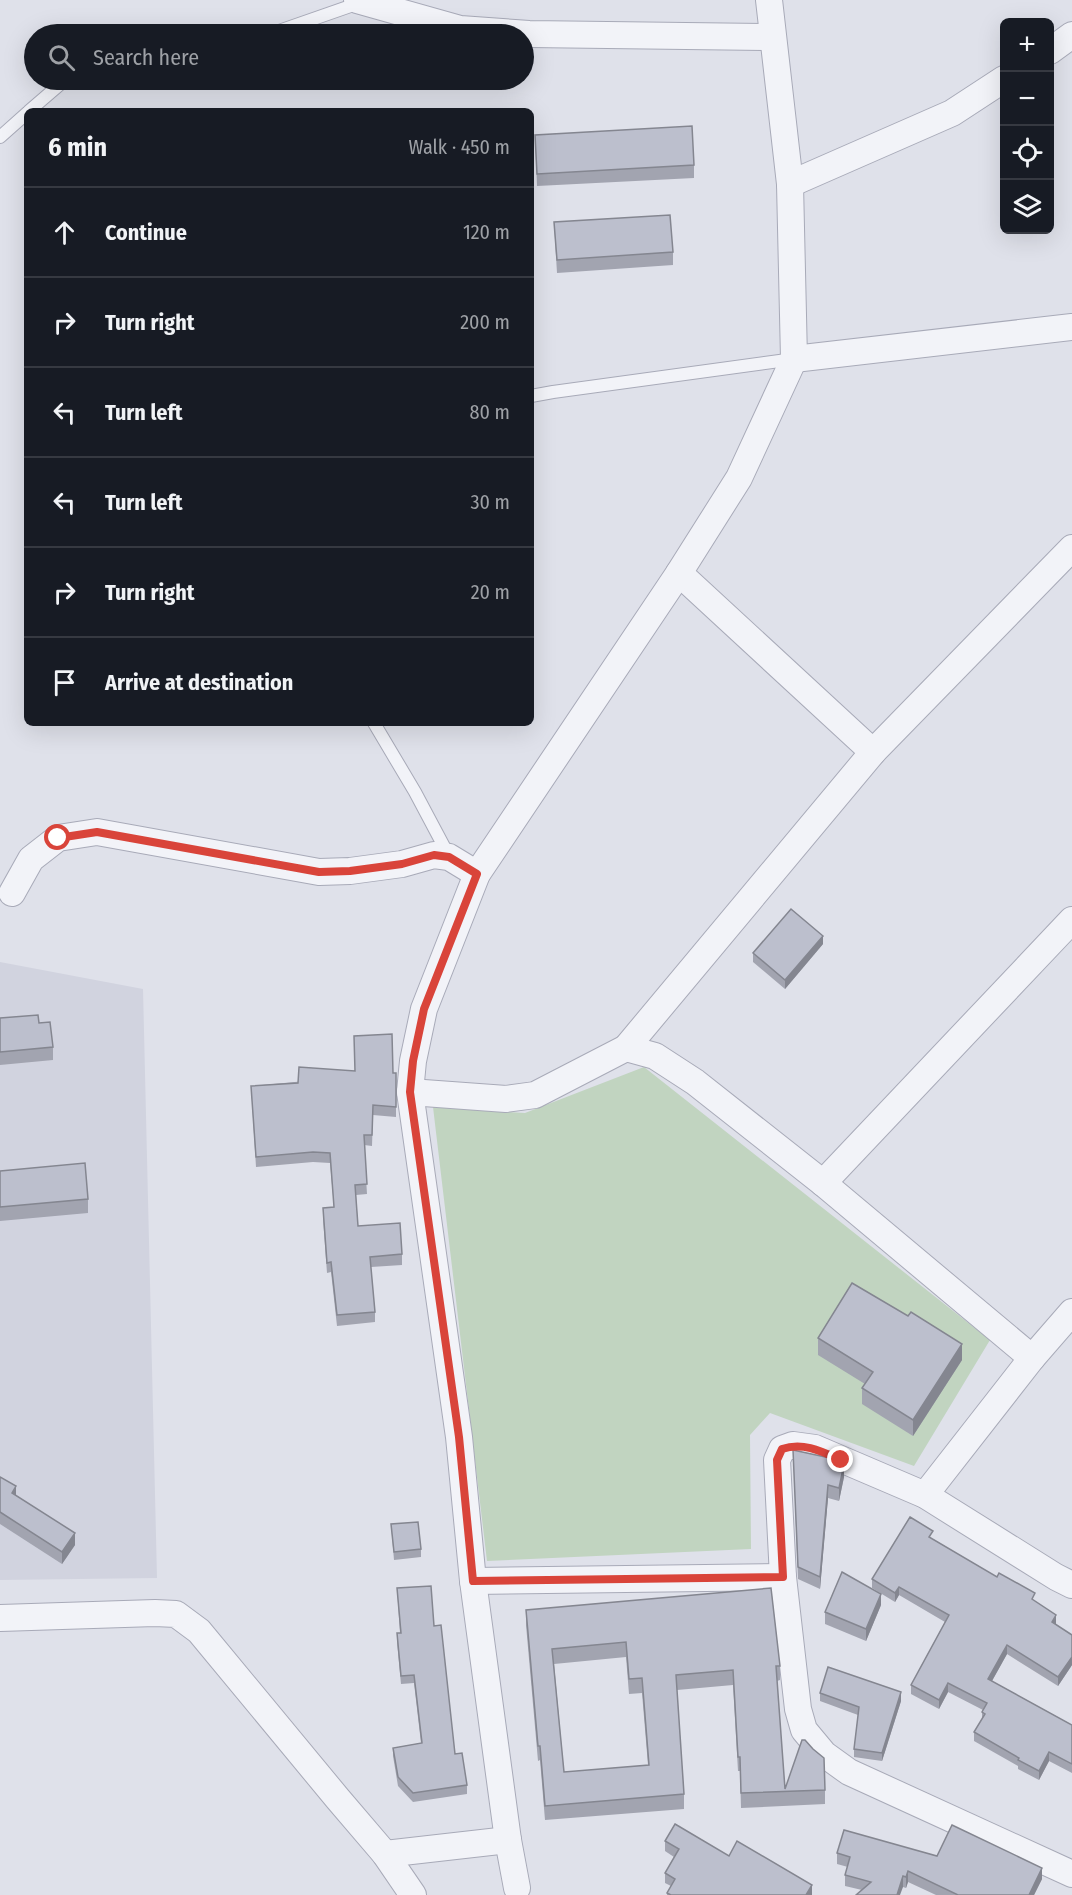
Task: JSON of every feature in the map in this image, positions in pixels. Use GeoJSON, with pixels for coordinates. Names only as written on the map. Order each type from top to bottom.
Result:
{"type":"FeatureCollection","features":[{"type":"Feature","properties":{"kind":"street"},"geometry":{"type":"LineString","coordinates":[[521,1893],[508,1840],[473,1581],[459,1437],[410,1092],[413,1061],[424,1009],[477,874],[679,573],[739,478],[794,359],[790,184],[768,0]]}},
{"type":"Feature","properties":{"kind":"street"},"geometry":{"type":"LineString","coordinates":[[360,1],[442,24]]}},
{"type":"Feature","properties":{"kind":"street"},"geometry":{"type":"LineString","coordinates":[[534,34],[772,37]]}},
{"type":"Feature","properties":{"kind":"street"},"geometry":{"type":"LineString","coordinates":[[1054,48],[1072,35]]}},
{"type":"Feature","properties":{"kind":"street"},"geometry":{"type":"LineString","coordinates":[[790,184],[952,113],[1000,82]]}},
{"type":"Feature","properties":{"kind":"street"},"geometry":{"type":"LineString","coordinates":[[794,359],[1072,327]]}},
{"type":"Feature","properties":{"kind":"street"},"geometry":{"type":"LineString","coordinates":[[410,1092],[506,1099],[535,1095],[626,1048],[873,752],[1072,548]]}},
{"type":"Feature","properties":{"kind":"street"},"geometry":{"type":"LineString","coordinates":[[679,573],[873,752]]}},
{"type":"Feature","properties":{"kind":"street"},"geometry":{"type":"LineString","coordinates":[[12,892],[31,859],[58,838],[97,832],[319,872],[350,871],[402,864],[434,855],[449,857],[477,874]]}},
{"type":"Feature","properties":{"kind":"street"},"geometry":{"type":"LineString","coordinates":[[823,1183],[1072,920]]}},
{"type":"Feature","properties":{"kind":"street"},"geometry":{"type":"LineString","coordinates":[[626,1048],[655,1056],[695,1082],[823,1183],[1032,1358]]}},
{"type":"Feature","properties":{"kind":"street"},"geometry":{"type":"LineString","coordinates":[[925,1495],[1032,1358],[1072,1312]]}},
{"type":"Feature","properties":{"kind":"street"},"geometry":{"type":"LineString","coordinates":[[1072,1585],[925,1495],[815,1448],[793,1446],[782,1449],[777,1460],[783,1577],[798,1710],[804,1730],[825,1754],[849,1772],[1072,1874]]}},
{"type":"Feature","properties":{"kind":"street"},"geometry":{"type":"LineString","coordinates":[[473,1581],[783,1577]]}},
{"type":"Feature","properties":{"kind":"street"},"geometry":{"type":"LineString","coordinates":[[0,1618],[176,1614],[198,1631],[385,1854],[413,1895]]}},
{"type":"Feature","properties":{"kind":"street"},"geometry":{"type":"LineString","coordinates":[[385,1854],[508,1840]]}},
{"type":"Feature","properties":{"kind":"lane"},"geometry":{"type":"LineString","coordinates":[[298,24],[360,1]]}},
{"type":"Feature","properties":{"kind":"lane"},"geometry":{"type":"LineString","coordinates":[[33,108],[53,90]]}},
{"type":"Feature","properties":{"kind":"lane"},"geometry":{"type":"LineString","coordinates":[[0,137],[24,116]]}},
{"type":"Feature","properties":{"kind":"lane"},"geometry":{"type":"LineString","coordinates":[[534,395],[794,359]]}},
{"type":"Feature","properties":{"kind":"lane"},"geometry":{"type":"LineString","coordinates":[[376,726],[415,792],[449,857]]}},
{"type":"Feature","properties":{"kind":"shaded area"},"geometry":{"type":"Polygon","coordinates":[[[0,962],[143,989],[157,1578],[0,1580],[0,962]]]}},
{"type":"Feature","properties":{"kind":"green space"},"geometry":{"type":"Polygon","coordinates":[[[644,1067],[990,1340],[914,1466],[770,1413],[750,1435],[751,1549],[487,1561],[433,1107],[525,1113],[644,1067]]]}},
{"type":"Feature","properties":{"kind":"building"},"geometry":{"type":"Polygon","coordinates":[[[692,126],[694,165],[537,174],[535,135],[692,126]]]}},
{"type":"Feature","properties":{"kind":"building"},"geometry":{"type":"Polygon","coordinates":[[[670,215],[673,252],[557,260],[554,222],[670,215]]]}},
{"type":"Feature","properties":{"kind":"building"},"geometry":{"type":"Polygon","coordinates":[[[791,909],[823,936],[785,980],[753,953],[791,909]]]}},
{"type":"Feature","properties":{"kind":"building"},"geometry":{"type":"Polygon","coordinates":[[[38,1015],[39,1023],[50,1022],[53,1047],[0,1052],[0,1018],[38,1015]]]}},
{"type":"Feature","properties":{"kind":"building"},"geometry":{"type":"Polygon","coordinates":[[[392,1034],[393,1073],[396,1073],[396,1107],[373,1105],[372,1135],[364,1135],[367,1184],[355,1185],[358,1226],[400,1223],[402,1254],[370,1257],[375,1312],[337,1315],[331,1262],[327,1263],[323,1208],[334,1207],[330,1153],[313,1152],[256,1157],[251,1086],[298,1083],[299,1067],[355,1071],[354,1036],[392,1034]]]}},
{"type":"Feature","properties":{"kind":"building"},"geometry":{"type":"Polygon","coordinates":[[[85,1163],[88,1199],[0,1207],[0,1171],[85,1163]]]}},
{"type":"Feature","properties":{"kind":"building"},"geometry":{"type":"Polygon","coordinates":[[[852,1283],[908,1316],[911,1312],[962,1344],[913,1420],[862,1388],[873,1372],[818,1338],[852,1283]]]}},
{"type":"Feature","properties":{"kind":"building"},"geometry":{"type":"Polygon","coordinates":[[[793,1450],[830,1458],[844,1464],[839,1488],[828,1485],[820,1577],[798,1567],[793,1450]]]}},
{"type":"Feature","properties":{"kind":"building"},"geometry":{"type":"Polygon","coordinates":[[[0,1477],[16,1486],[12,1493],[75,1533],[62,1552],[0,1512],[0,1477]]]}},
{"type":"Feature","properties":{"kind":"building"},"geometry":{"type":"Polygon","coordinates":[[[910,1517],[933,1531],[929,1537],[997,1577],[999,1573],[1035,1593],[1032,1599],[1056,1615],[1052,1622],[1072,1635],[1072,1657],[1058,1677],[1007,1645],[988,1679],[1072,1725],[1072,1764],[1049,1752],[1039,1771],[974,1732],[985,1714],[982,1712],[987,1703],[948,1683],[939,1700],[911,1685],[949,1615],[899,1587],[895,1593],[872,1579],[910,1517]]]}},
{"type":"Feature","properties":{"kind":"building"},"geometry":{"type":"Polygon","coordinates":[[[418,1522],[421,1549],[394,1552],[391,1524],[418,1522]]]}},
{"type":"Feature","properties":{"kind":"building"},"geometry":{"type":"Polygon","coordinates":[[[842,1572],[881,1594],[866,1629],[825,1612],[842,1572]]]}},
{"type":"Feature","properties":{"kind":"building"},"geometry":{"type":"Polygon","coordinates":[[[431,1586],[434,1626],[441,1625],[455,1754],[462,1753],[467,1785],[413,1793],[398,1777],[393,1748],[422,1743],[414,1675],[401,1676],[397,1633],[401,1633],[397,1588],[431,1586]]]}},
{"type":"Feature","properties":{"kind":"building"},"geometry":{"type":"Polygon","coordinates":[[[771,1588],[780,1666],[776,1666],[785,1789],[802,1740],[805,1740],[824,1758],[825,1790],[741,1793],[733,1670],[676,1675],[684,1794],[545,1806],[526,1610],[771,1588]],[[626,1642],[552,1649],[564,1772],[649,1765],[642,1678],[629,1679],[626,1642]]]}},
{"type":"Feature","properties":{"kind":"building"},"geometry":{"type":"Polygon","coordinates":[[[828,1667],[901,1692],[882,1753],[854,1749],[859,1707],[820,1693],[828,1667]]]}},
{"type":"Feature","properties":{"kind":"building"},"geometry":{"type":"Polygon","coordinates":[[[675,1824],[729,1856],[737,1841],[812,1885],[806,1895],[671,1895],[667,1893],[675,1879],[665,1873],[679,1849],[665,1841],[675,1824]]]}},
{"type":"Feature","properties":{"kind":"building"},"geometry":{"type":"Polygon","coordinates":[[[952,1825],[1042,1868],[1029,1895],[958,1895],[908,1871],[906,1877],[903,1876],[897,1895],[856,1895],[871,1882],[845,1875],[850,1857],[837,1853],[844,1830],[937,1856],[952,1825]]]}},
{"type":"Feature","properties":{"kind":"route"},"geometry":{"type":"LineString","coordinates":[[58,838],[97,832],[319,872],[350,871],[402,864],[434,855],[449,857],[477,874],[424,1009],[413,1061],[410,1092],[459,1437],[473,1581],[783,1577],[777,1460],[782,1449],[793,1446],[815,1448],[841,1460]]}}]}
